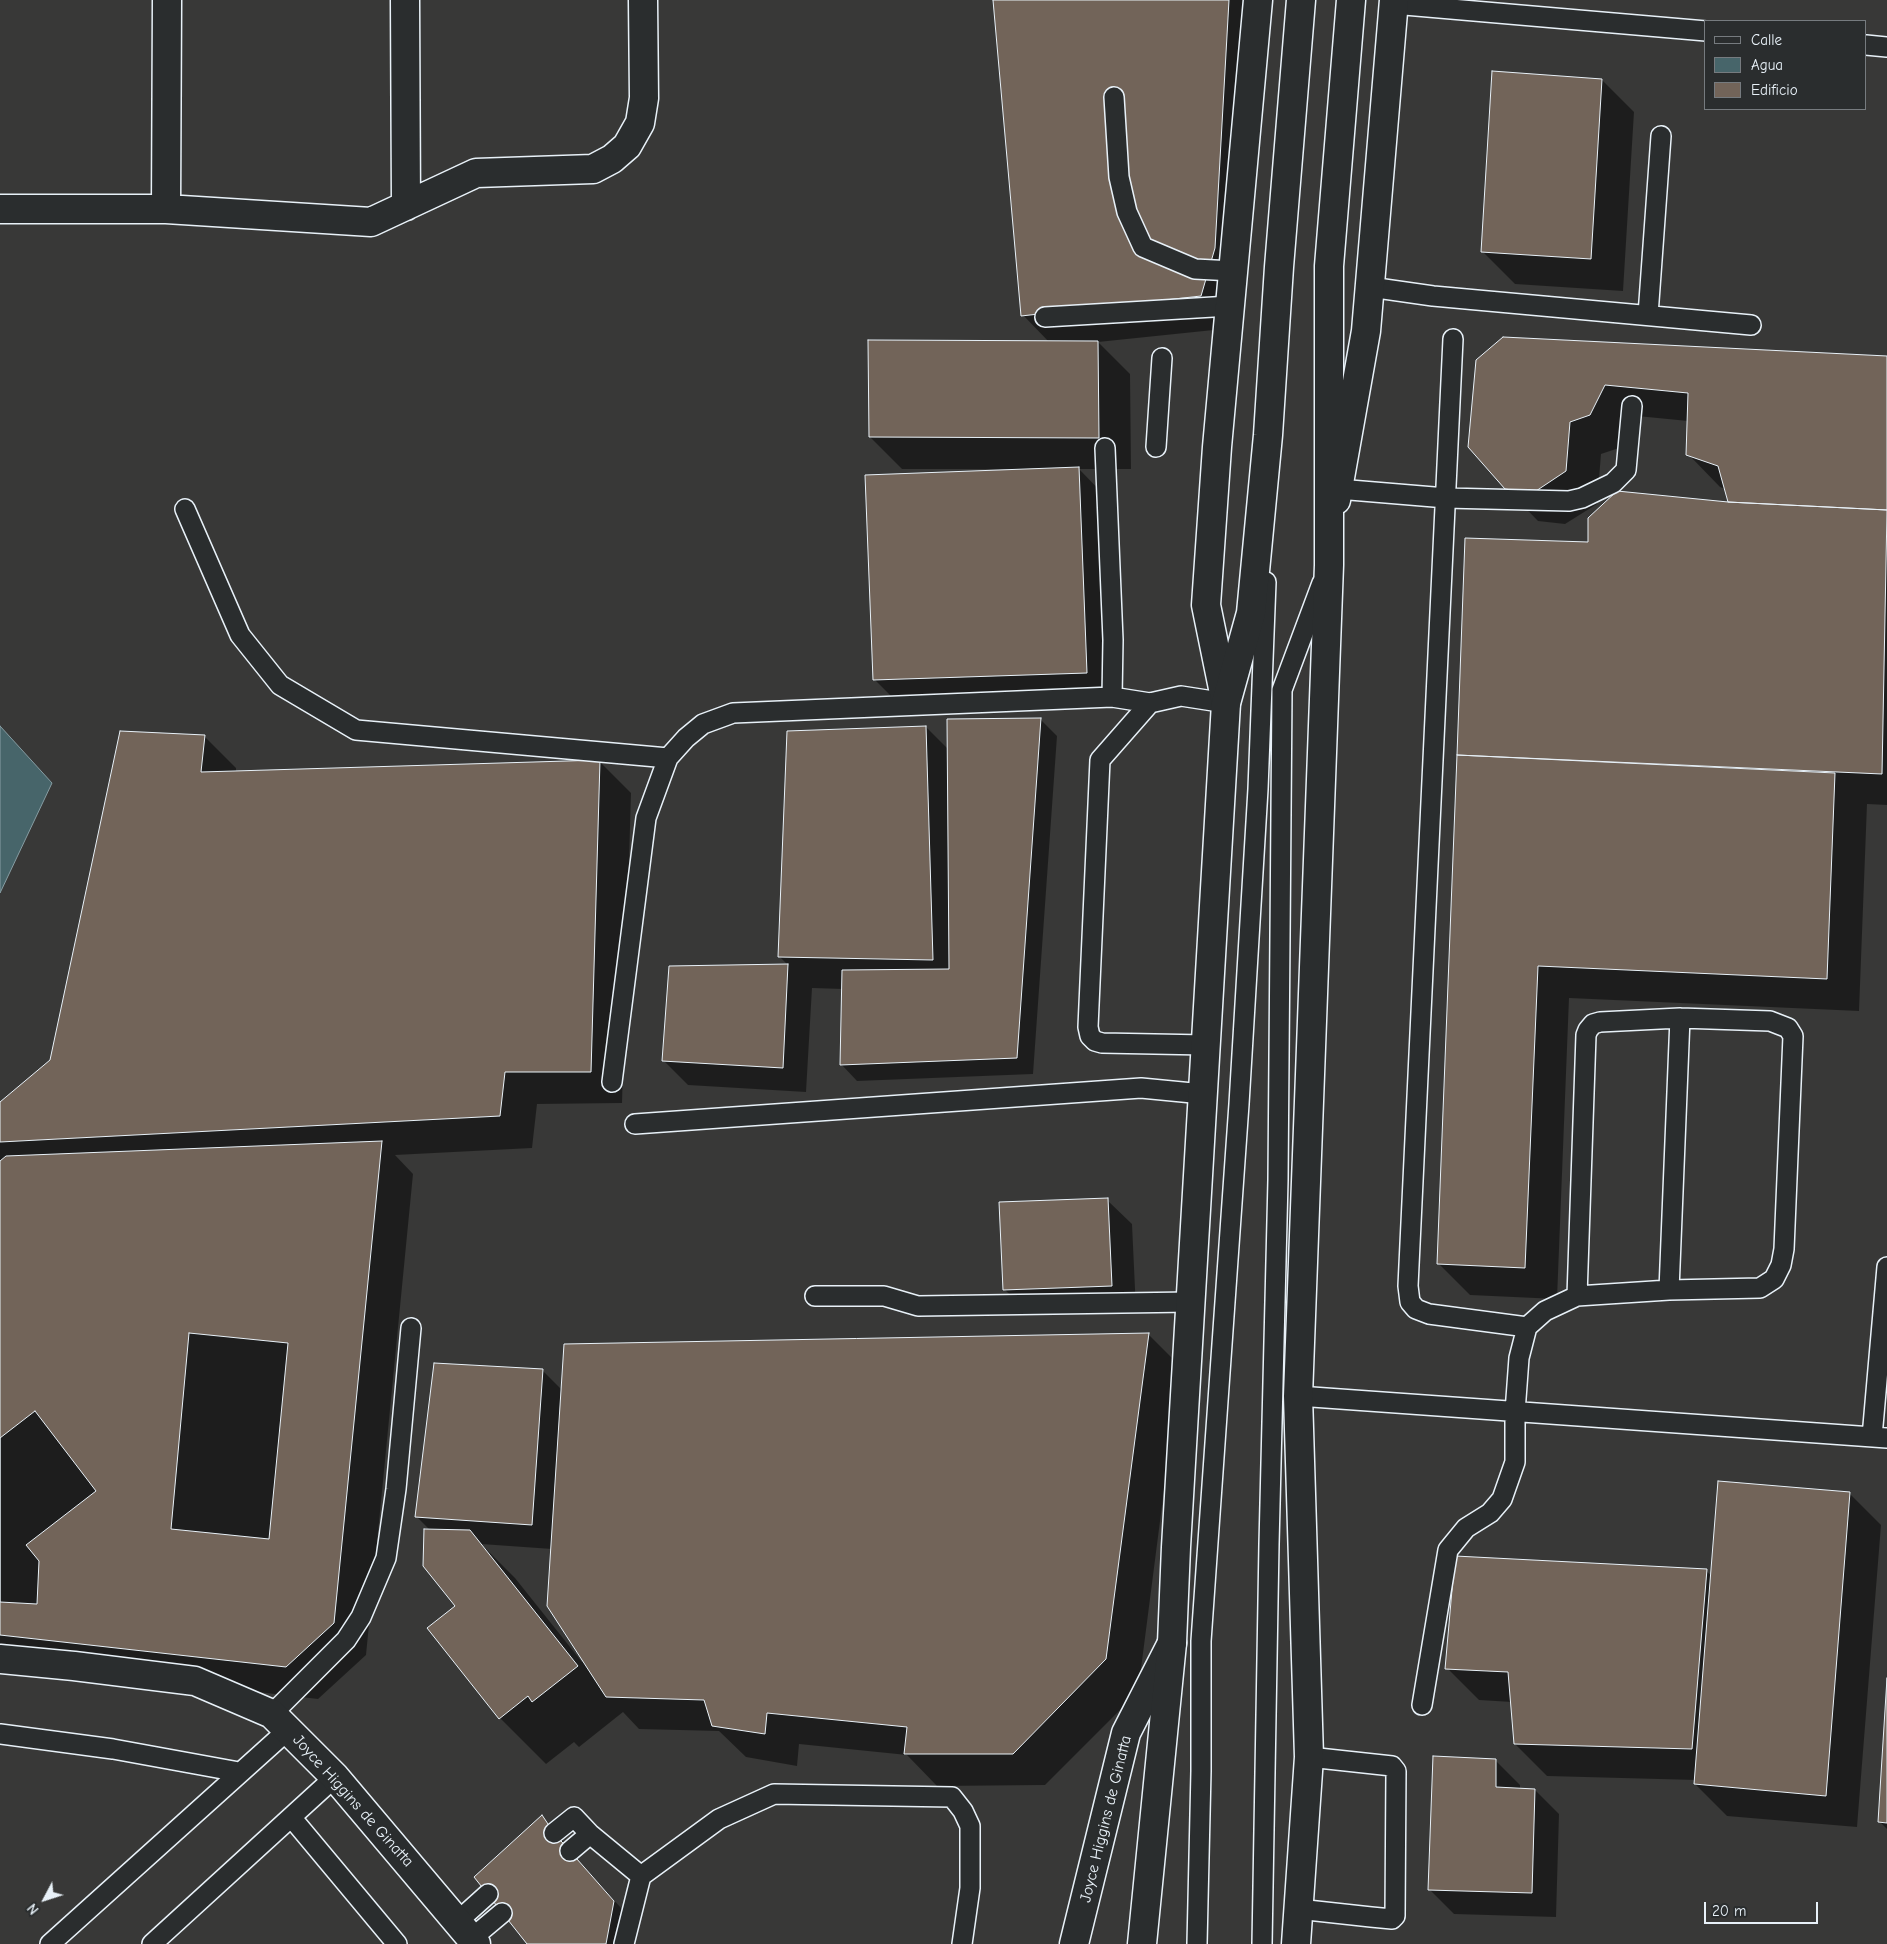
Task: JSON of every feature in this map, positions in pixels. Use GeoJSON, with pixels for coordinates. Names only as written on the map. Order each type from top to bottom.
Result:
{"type":"FeatureCollection","features":[{"type":"Feature","properties":{"kind":"main road"},"geometry":{"type":"LineString","coordinates":[[166,209],[167,0]]}},
{"type":"Feature","properties":{"kind":"main road"},"geometry":{"type":"LineString","coordinates":[[405,0],[406,206]]}},
{"type":"Feature","properties":{"kind":"main road"},"geometry":{"type":"LineString","coordinates":[[0,208],[166,209],[372,222],[476,173],[593,169],[612,159],[627,146],[640,123],[644,98],[643,0]]}},
{"type":"Feature","properties":{"kind":"main road"},"geometry":{"type":"LineString","coordinates":[[1226,703],[1206,605],[1217,447],[1258,0]]}},
{"type":"Feature","properties":{"kind":"main road"},"geometry":{"type":"LineString","coordinates":[[1142,1944],[1172,1643],[1190,1302],[1226,703],[1250,613],[1268,436],[1279,268],[1301,0]]}},
{"type":"Feature","properties":{"kind":"main road"},"geometry":{"type":"LineString","coordinates":[[1296,1944],[1309,1757],[1298,1396],[1329,552],[1329,266],[1351,0]]}},
{"type":"Feature","properties":{"kind":"main road"},"geometry":{"type":"LineString","coordinates":[[1329,552],[1338,489],[1366,331],[1393,2]]}},
{"type":"Feature","properties":{"kind":"main road","name":"Joyce Higgins de Ginatta"},"geometry":{"type":"LineString","coordinates":[[1074,1944],[1126,1733],[1172,1643]]}},
{"type":"Feature","properties":{"kind":"main road","name":"Joyce Higgins de Ginatta"},"geometry":{"type":"LineString","coordinates":[[0,1659],[195,1681],[280,1721],[335,1777],[468,1935]]}},
{"type":"Feature","properties":{"kind":"lane"},"geometry":{"type":"LineString","coordinates":[[1393,2],[1458,5],[1704,31]]}},
{"type":"Feature","properties":{"kind":"lane"},"geometry":{"type":"LineString","coordinates":[[1867,45],[1887,47]]}},
{"type":"Feature","properties":{"kind":"lane"},"geometry":{"type":"LineString","coordinates":[[1114,98],[1119,178],[1127,212],[1143,247],[1195,269],[1233,270]]}},
{"type":"Feature","properties":{"kind":"lane"},"geometry":{"type":"LineString","coordinates":[[1648,315],[1661,136]]}},
{"type":"Feature","properties":{"kind":"lane"},"geometry":{"type":"LineString","coordinates":[[1370,287],[1433,296],[1751,325]]}},
{"type":"Feature","properties":{"kind":"lane"},"geometry":{"type":"LineString","coordinates":[[1045,317],[1230,306]]}},
{"type":"Feature","properties":{"kind":"lane"},"geometry":{"type":"LineString","coordinates":[[1453,340],[1408,1286],[1410,1302],[1416,1309],[1429,1314],[1527,1327]]}},
{"type":"Feature","properties":{"kind":"lane"},"geometry":{"type":"LineString","coordinates":[[1156,447],[1162,358]]}},
{"type":"Feature","properties":{"kind":"lane"},"geometry":{"type":"LineString","coordinates":[[1338,489],[1446,498],[1569,501],[1597,491],[1612,483],[1626,470],[1632,406]]}},
{"type":"Feature","properties":{"kind":"lane"},"geometry":{"type":"LineString","coordinates":[[1197,1944],[1201,1772],[1201,1641],[1239,1104],[1258,789],[1270,500],[1268,436]]}},
{"type":"Feature","properties":{"kind":"lane"},"geometry":{"type":"LineString","coordinates":[[1105,448],[1114,640],[1112,696]]}},
{"type":"Feature","properties":{"kind":"lane"},"geometry":{"type":"LineString","coordinates":[[186,509],[240,635],[280,685],[356,730],[668,758]]}},
{"type":"Feature","properties":{"kind":"lane"},"geometry":{"type":"LineString","coordinates":[[1262,1944],[1268,1544],[1278,1180],[1282,690],[1329,552]]}},
{"type":"Feature","properties":{"kind":"lane"},"geometry":{"type":"LineString","coordinates":[[612,1082],[646,818],[668,758],[686,738],[703,724],[733,714],[1112,696],[1150,703],[1181,696],[1226,703]]}},
{"type":"Feature","properties":{"kind":"lane"},"geometry":{"type":"LineString","coordinates":[[1150,703],[1100,760],[1088,1028],[1090,1036],[1095,1041],[1102,1043],[1206,1045]]}},
{"type":"Feature","properties":{"kind":"lane"},"geometry":{"type":"LineString","coordinates":[[1422,1705],[1448,1550],[1466,1528],[1490,1513],[1502,1499],[1515,1462],[1515,1412],[1519,1358],[1527,1327],[1545,1311],[1577,1296],[1669,1290],[1760,1288],[1774,1279],[1782,1265],[1793,1036],[1788,1028],[1778,1023],[1680,1018],[1600,1022],[1593,1024],[1586,1035],[1577,1296]]}},
{"type":"Feature","properties":{"kind":"lane"},"geometry":{"type":"LineString","coordinates":[[1669,1290],[1680,1018]]}},
{"type":"Feature","properties":{"kind":"lane"},"geometry":{"type":"LineString","coordinates":[[635,1124],[1141,1088],[1203,1094]]}},
{"type":"Feature","properties":{"kind":"lane"},"geometry":{"type":"LineString","coordinates":[[1298,1396],[1879,1438],[1887,1267]]}},
{"type":"Feature","properties":{"kind":"lane"},"geometry":{"type":"LineString","coordinates":[[816,1296],[884,1296],[918,1306],[1190,1302]]}},
{"type":"Feature","properties":{"kind":"lane"},"geometry":{"type":"LineString","coordinates":[[50,1944],[239,1772],[346,1640],[361,1617],[386,1558],[396,1489],[411,1328]]}},
{"type":"Feature","properties":{"kind":"lane"},"geometry":{"type":"LineString","coordinates":[[0,1734],[113,1749],[239,1772]]}},
{"type":"Feature","properties":{"kind":"lane"},"geometry":{"type":"LineString","coordinates":[[1298,1909],[1392,1919],[1395,1916],[1395,1768],[1392,1766],[1309,1757]]}},
{"type":"Feature","properties":{"kind":"lane"},"geometry":{"type":"LineString","coordinates":[[152,1944],[335,1777]]}},
{"type":"Feature","properties":{"kind":"lane"},"geometry":{"type":"LineString","coordinates":[[624,1944],[641,1876],[719,1819],[774,1794],[952,1797],[963,1811],[970,1826],[970,1888],[962,1944]]}},
{"type":"Feature","properties":{"kind":"lane"},"geometry":{"type":"LineString","coordinates":[[291,1817],[398,1944]]}},
{"type":"Feature","properties":{"kind":"lane"},"geometry":{"type":"LineString","coordinates":[[554,1833],[574,1817],[590,1834],[641,1876]]}},
{"type":"Feature","properties":{"kind":"lane"},"geometry":{"type":"LineString","coordinates":[[570,1852],[590,1834]]}},
{"type":"Feature","properties":{"kind":"lane"},"geometry":{"type":"LineString","coordinates":[[468,1935],[488,1894]]}},
{"type":"Feature","properties":{"kind":"lane"},"geometry":{"type":"LineString","coordinates":[[468,1935],[502,1913]]}},
{"type":"Feature","properties":{"kind":"water"},"geometry":{"type":"Polygon","coordinates":[[[0,726],[52,783],[0,893],[0,726]]]}},
{"type":"Feature","properties":{"kind":"building"},"geometry":{"type":"Polygon","coordinates":[[[993,0],[1229,0],[1215,248],[1201,296],[1021,316],[993,0]]]}},
{"type":"Feature","properties":{"kind":"building"},"geometry":{"type":"Polygon","coordinates":[[[1492,71],[1602,79],[1591,259],[1481,252],[1492,71]]]}},
{"type":"Feature","properties":{"kind":"building"},"geometry":{"type":"Polygon","coordinates":[[[1503,337],[1887,356],[1887,510],[1728,502],[1718,466],[1686,455],[1688,393],[1605,385],[1590,415],[1570,422],[1566,471],[1533,493],[1505,489],[1468,447],[1476,360],[1503,337]]]}},
{"type":"Feature","properties":{"kind":"building"},"geometry":{"type":"Polygon","coordinates":[[[868,340],[1098,341],[1099,438],[869,437],[868,340]]]}},
{"type":"Feature","properties":{"kind":"building"},"geometry":{"type":"Polygon","coordinates":[[[1079,467],[1087,673],[873,680],[865,475],[1079,467]]]}},
{"type":"Feature","properties":{"kind":"building"},"geometry":{"type":"Polygon","coordinates":[[[1617,491],[1728,502],[1887,510],[1882,774],[1457,755],[1465,538],[1588,542],[1588,518],[1617,491]]]}},
{"type":"Feature","properties":{"kind":"building"},"geometry":{"type":"Polygon","coordinates":[[[1041,718],[1017,1058],[840,1065],[842,970],[949,969],[947,719],[1041,718]]]}},
{"type":"Feature","properties":{"kind":"building"},"geometry":{"type":"Polygon","coordinates":[[[926,726],[933,960],[778,957],[787,731],[926,726]]]}},
{"type":"Feature","properties":{"kind":"building"},"geometry":{"type":"Polygon","coordinates":[[[120,731],[205,735],[201,772],[600,760],[591,1072],[505,1072],[500,1116],[0,1142],[0,1102],[50,1060],[120,731]]]}},
{"type":"Feature","properties":{"kind":"building"},"geometry":{"type":"Polygon","coordinates":[[[1457,755],[1835,773],[1827,979],[1538,966],[1525,1268],[1437,1264],[1457,755]]]}},
{"type":"Feature","properties":{"kind":"building"},"geometry":{"type":"Polygon","coordinates":[[[788,964],[783,1068],[662,1061],[669,966],[788,964]]]}},
{"type":"Feature","properties":{"kind":"building"},"geometry":{"type":"Polygon","coordinates":[[[382,1141],[334,1623],[286,1667],[0,1635],[0,1161],[6,1156],[382,1141]]]}},
{"type":"Feature","properties":{"kind":"building"},"geometry":{"type":"Polygon","coordinates":[[[1108,1198],[1112,1286],[1003,1290],[999,1202],[1108,1198]]]}},
{"type":"Feature","properties":{"kind":"building"},"geometry":{"type":"Polygon","coordinates":[[[189,1333],[288,1343],[269,1539],[171,1529],[189,1333]]]}},
{"type":"Feature","properties":{"kind":"building"},"geometry":{"type":"Polygon","coordinates":[[[1149,1333],[1106,1659],[1013,1754],[904,1754],[907,1727],[767,1713],[765,1734],[712,1726],[704,1700],[606,1697],[547,1606],[564,1344],[1149,1333]]]}},
{"type":"Feature","properties":{"kind":"building"},"geometry":{"type":"Polygon","coordinates":[[[434,1363],[543,1369],[532,1525],[415,1517],[434,1363]]]}},
{"type":"Feature","properties":{"kind":"building"},"geometry":{"type":"Polygon","coordinates":[[[35,1411],[96,1491],[26,1545],[39,1561],[37,1604],[0,1602],[0,1438],[35,1411]]]}},
{"type":"Feature","properties":{"kind":"building"},"geometry":{"type":"Polygon","coordinates":[[[1718,1481],[1850,1492],[1826,1796],[1694,1784],[1718,1481]]]}},
{"type":"Feature","properties":{"kind":"building"},"geometry":{"type":"Polygon","coordinates":[[[424,1529],[470,1530],[578,1666],[532,1702],[528,1696],[499,1719],[427,1628],[455,1606],[423,1566],[424,1529]]]}},
{"type":"Feature","properties":{"kind":"building"},"geometry":{"type":"Polygon","coordinates":[[[1455,1556],[1707,1569],[1692,1749],[1514,1744],[1508,1672],[1445,1669],[1455,1556]]]}},
{"type":"Feature","properties":{"kind":"building"},"geometry":{"type":"Polygon","coordinates":[[[1887,1678],[1887,1823],[1878,1822],[1887,1678]]]}},
{"type":"Feature","properties":{"kind":"building"},"geometry":{"type":"Polygon","coordinates":[[[1433,1756],[1496,1759],[1496,1787],[1535,1789],[1532,1893],[1428,1890],[1433,1756]]]}},
{"type":"Feature","properties":{"kind":"building"},"geometry":{"type":"Polygon","coordinates":[[[542,1815],[554,1833],[614,1901],[606,1944],[527,1944],[474,1877],[542,1815]]]}}]}
